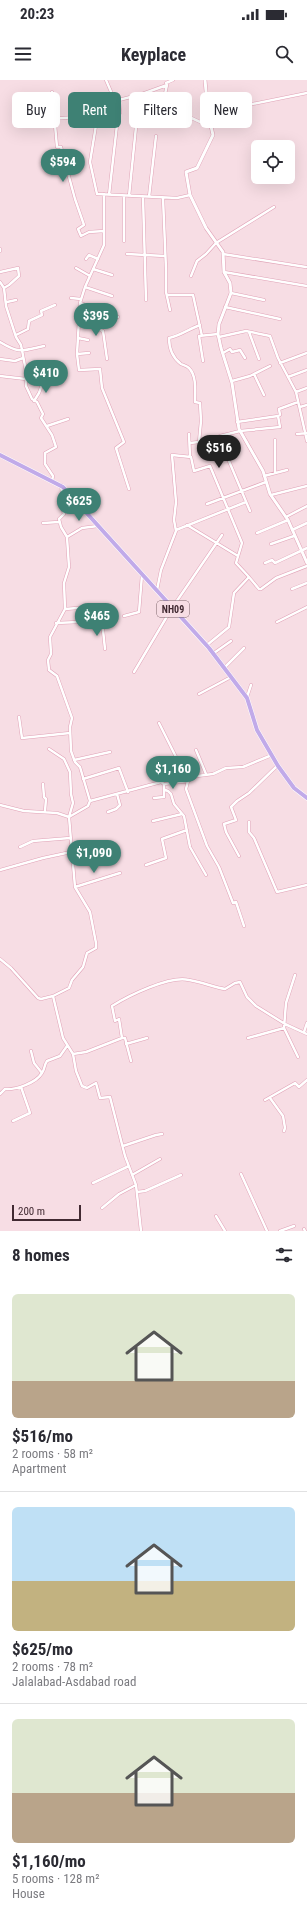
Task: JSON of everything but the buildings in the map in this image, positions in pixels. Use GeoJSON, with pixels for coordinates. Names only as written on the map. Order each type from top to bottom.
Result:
{"type":"FeatureCollection","features":[{"type":"Feature","properties":{"kind":"main road","name":"NH09"},"geometry":{"type":"LineString","coordinates":[[0,455],[61,485],[156,591],[207,645],[247,698],[257,730],[278,766],[294,788],[307,798]]}},
{"type":"Feature","properties":{"kind":"street"},"geometry":{"type":"LineString","coordinates":[[106,80],[111,92]]}},
{"type":"Feature","properties":{"kind":"street"},"geometry":{"type":"LineString","coordinates":[[121,99],[142,94],[173,80]]}},
{"type":"Feature","properties":{"kind":"street"},"geometry":{"type":"LineString","coordinates":[[205,80],[206,92]]}},
{"type":"Feature","properties":{"kind":"street"},"geometry":{"type":"LineString","coordinates":[[166,83],[163,104],[164,118],[181,117],[185,115],[200,122]]}},
{"type":"Feature","properties":{"kind":"street"},"geometry":{"type":"LineString","coordinates":[[252,104],[307,93]]}},
{"type":"Feature","properties":{"kind":"street"},"geometry":{"type":"LineString","coordinates":[[55,128],[57,147],[61,147],[75,199],[84,225],[78,229],[81,236],[89,232],[104,231]]}},
{"type":"Feature","properties":{"kind":"street"},"geometry":{"type":"LineString","coordinates":[[96,128],[90,162],[97,194],[163,198],[177,198],[190,195]]}},
{"type":"Feature","properties":{"kind":"street"},"geometry":{"type":"LineString","coordinates":[[109,195],[117,128]]}},
{"type":"Feature","properties":{"kind":"street"},"geometry":{"type":"LineString","coordinates":[[129,196],[136,128]]}},
{"type":"Feature","properties":{"kind":"street"},"geometry":{"type":"LineString","coordinates":[[190,434],[190,457],[194,472],[210,466],[242,543],[236,563],[260,589],[276,578],[307,566],[287,519],[270,495],[264,476],[240,431],[232,381],[222,353],[218,335],[219,324],[231,293],[230,284],[224,272],[223,254],[190,195],[186,172],[197,168],[213,135],[211,128]]}},
{"type":"Feature","properties":{"kind":"street"},"geometry":{"type":"LineString","coordinates":[[150,197],[156,136]]}},
{"type":"Feature","properties":{"kind":"street"},"geometry":{"type":"LineString","coordinates":[[104,194],[104,245],[85,287],[80,303],[77,354],[79,370],[100,369],[102,388],[124,442],[116,448],[129,489]]}},
{"type":"Feature","properties":{"kind":"street"},"geometry":{"type":"LineString","coordinates":[[124,196],[124,241]]}},
{"type":"Feature","properties":{"kind":"street"},"geometry":{"type":"LineString","coordinates":[[143,197],[146,300]]}},
{"type":"Feature","properties":{"kind":"street"},"geometry":{"type":"LineString","coordinates":[[163,198],[166,256],[165,280],[166,295],[170,310]]}},
{"type":"Feature","properties":{"kind":"street"},"geometry":{"type":"LineString","coordinates":[[191,276],[197,261],[216,243],[274,207]]}},
{"type":"Feature","properties":{"kind":"street"},"geometry":{"type":"LineString","coordinates":[[127,254],[166,256]]}},
{"type":"Feature","properties":{"kind":"street"},"geometry":{"type":"LineString","coordinates":[[223,254],[306,267]]}},
{"type":"Feature","properties":{"kind":"street"},"geometry":{"type":"LineString","coordinates":[[86,259],[89,255],[98,259]]}},
{"type":"Feature","properties":{"kind":"street"},"geometry":{"type":"LineString","coordinates":[[0,272],[18,268],[19,270],[19,276],[4,288]]}},
{"type":"Feature","properties":{"kind":"street"},"geometry":{"type":"LineString","coordinates":[[76,268],[90,276]]}},
{"type":"Feature","properties":{"kind":"street"},"geometry":{"type":"LineString","coordinates":[[93,269],[112,275]]}},
{"type":"Feature","properties":{"kind":"street"},"geometry":{"type":"LineString","coordinates":[[224,272],[307,286]]}},
{"type":"Feature","properties":{"kind":"street"},"geometry":{"type":"LineString","coordinates":[[0,282],[4,288],[7,302],[6,306],[20,342],[26,386],[34,401],[37,402],[44,414],[41,418],[47,426],[56,448],[45,453],[45,464],[53,476],[52,481]]}},
{"type":"Feature","properties":{"kind":"street"},"geometry":{"type":"LineString","coordinates":[[85,287],[112,296]]}},
{"type":"Feature","properties":{"kind":"street"},"geometry":{"type":"LineString","coordinates":[[231,293],[264,300]]}},
{"type":"Feature","properties":{"kind":"street"},"geometry":{"type":"LineString","coordinates":[[166,295],[193,295],[202,336]]}},
{"type":"Feature","properties":{"kind":"street"},"geometry":{"type":"LineString","coordinates":[[71,298],[81,299]]}},
{"type":"Feature","properties":{"kind":"street"},"geometry":{"type":"LineString","coordinates":[[7,302],[16,300]]}},
{"type":"Feature","properties":{"kind":"street"},"geometry":{"type":"LineString","coordinates":[[80,303],[118,317]]}},
{"type":"Feature","properties":{"kind":"street"},"geometry":{"type":"LineString","coordinates":[[16,335],[28,329],[29,321],[42,315],[41,311],[55,305]]}},
{"type":"Feature","properties":{"kind":"street"},"geometry":{"type":"LineString","coordinates":[[225,307],[280,319]]}},
{"type":"Feature","properties":{"kind":"street"},"geometry":{"type":"LineString","coordinates":[[78,320],[103,331],[107,358]]}},
{"type":"Feature","properties":{"kind":"street"},"geometry":{"type":"LineString","coordinates":[[190,443],[198,442],[201,421],[200,403],[195,402],[195,381],[190,369],[174,357],[169,346],[169,338],[178,337],[186,330],[200,325]]}},
{"type":"Feature","properties":{"kind":"street"},"geometry":{"type":"LineString","coordinates":[[249,332],[259,359]]}},
{"type":"Feature","properties":{"kind":"street"},"geometry":{"type":"LineString","coordinates":[[203,361],[199,336],[249,332],[270,336],[280,363],[296,392],[305,423],[307,441]]}},
{"type":"Feature","properties":{"kind":"street"},"geometry":{"type":"LineString","coordinates":[[78,338],[88,340]]}},
{"type":"Feature","properties":{"kind":"street"},"geometry":{"type":"LineString","coordinates":[[0,342],[11,349],[22,352],[44,346]]}},
{"type":"Feature","properties":{"kind":"street"},"geometry":{"type":"LineString","coordinates":[[222,353],[230,349],[232,352],[240,350],[244,358]]}},
{"type":"Feature","properties":{"kind":"street"},"geometry":{"type":"LineString","coordinates":[[77,354],[89,353]]}},
{"type":"Feature","properties":{"kind":"street"},"geometry":{"type":"LineString","coordinates":[[280,363],[307,353]]}},
{"type":"Feature","properties":{"kind":"street"},"geometry":{"type":"LineString","coordinates":[[0,359],[15,361],[23,358]]}},
{"type":"Feature","properties":{"kind":"street"},"geometry":{"type":"LineString","coordinates":[[232,381],[254,374],[270,366]]}},
{"type":"Feature","properties":{"kind":"street"},"geometry":{"type":"LineString","coordinates":[[288,378],[307,370]]}},
{"type":"Feature","properties":{"kind":"street"},"geometry":{"type":"LineString","coordinates":[[254,374],[264,395]]}},
{"type":"Feature","properties":{"kind":"street"},"geometry":{"type":"LineString","coordinates":[[0,376],[26,380]]}},
{"type":"Feature","properties":{"kind":"street"},"geometry":{"type":"LineString","coordinates":[[34,401],[39,393],[44,379]]}},
{"type":"Feature","properties":{"kind":"street"},"geometry":{"type":"LineString","coordinates":[[296,392],[307,388]]}},
{"type":"Feature","properties":{"kind":"street"},"geometry":{"type":"LineString","coordinates":[[250,511],[220,436],[240,431],[280,427],[278,416],[280,415],[279,409],[298,402]]}},
{"type":"Feature","properties":{"kind":"street"},"geometry":{"type":"LineString","coordinates":[[300,407],[307,405]]}},
{"type":"Feature","properties":{"kind":"street"},"geometry":{"type":"LineString","coordinates":[[238,422],[278,416]]}},
{"type":"Feature","properties":{"kind":"street"},"geometry":{"type":"LineString","coordinates":[[47,426],[68,419]]}},
{"type":"Feature","properties":{"kind":"street"},"geometry":{"type":"LineString","coordinates":[[297,434],[306,433]]}},
{"type":"Feature","properties":{"kind":"street"},"geometry":{"type":"LineString","coordinates":[[275,440],[275,474]]}},
{"type":"Feature","properties":{"kind":"street"},"geometry":{"type":"LineString","coordinates":[[156,591],[161,570],[174,539],[176,530],[174,520],[176,502],[172,455],[190,457]]}},
{"type":"Feature","properties":{"kind":"street"},"geometry":{"type":"LineString","coordinates":[[264,476],[287,470]]}},
{"type":"Feature","properties":{"kind":"street"},"geometry":{"type":"LineString","coordinates":[[207,504],[266,482]]}},
{"type":"Feature","properties":{"kind":"street"},"geometry":{"type":"LineString","coordinates":[[0,805],[24,811],[45,811],[69,817],[88,806],[90,801],[80,767],[74,760],[71,751],[70,727],[72,718],[57,676],[49,670],[48,660],[51,654],[50,637],[56,623],[65,609],[64,583],[69,562],[67,537],[59,522],[59,518],[64,514],[61,503],[61,485]]}},
{"type":"Feature","properties":{"kind":"street"},"geometry":{"type":"LineString","coordinates":[[270,495],[307,486]]}},
{"type":"Feature","properties":{"kind":"street"},"geometry":{"type":"LineString","coordinates":[[176,530],[246,502]]}},
{"type":"Feature","properties":{"kind":"street"},"geometry":{"type":"LineString","coordinates":[[257,533],[287,519],[307,506]]}},
{"type":"Feature","properties":{"kind":"street"},"geometry":{"type":"LineString","coordinates":[[43,523],[59,522]]}},
{"type":"Feature","properties":{"kind":"street"},"geometry":{"type":"LineString","coordinates":[[292,530],[307,523]]}},
{"type":"Feature","properties":{"kind":"street"},"geometry":{"type":"LineString","coordinates":[[187,525],[238,556]]}},
{"type":"Feature","properties":{"kind":"street"},"geometry":{"type":"LineString","coordinates":[[67,537],[82,528],[98,526]]}},
{"type":"Feature","properties":{"kind":"street"},"geometry":{"type":"LineString","coordinates":[[134,672],[172,608],[222,535]]}},
{"type":"Feature","properties":{"kind":"street"},"geometry":{"type":"LineString","coordinates":[[271,544],[294,536]]}},
{"type":"Feature","properties":{"kind":"street"},"geometry":{"type":"LineString","coordinates":[[265,563],[272,560],[275,563],[307,548]]}},
{"type":"Feature","properties":{"kind":"street"},"geometry":{"type":"LineString","coordinates":[[124,616],[139,612],[142,575]]}},
{"type":"Feature","properties":{"kind":"street"},"geometry":{"type":"LineString","coordinates":[[207,645],[229,627],[234,594],[249,577]]}},
{"type":"Feature","properties":{"kind":"street"},"geometry":{"type":"LineString","coordinates":[[292,589],[307,583]]}},
{"type":"Feature","properties":{"kind":"street"},"geometry":{"type":"LineString","coordinates":[[65,609],[102,606]]}},
{"type":"Feature","properties":{"kind":"street"},"geometry":{"type":"LineString","coordinates":[[277,622],[307,607]]}},
{"type":"Feature","properties":{"kind":"street"},"geometry":{"type":"LineString","coordinates":[[56,623],[102,621],[105,649]]}},
{"type":"Feature","properties":{"kind":"street"},"geometry":{"type":"LineString","coordinates":[[214,653],[231,641]]}},
{"type":"Feature","properties":{"kind":"street"},"geometry":{"type":"LineString","coordinates":[[224,668],[244,648]]}},
{"type":"Feature","properties":{"kind":"street"},"geometry":{"type":"LineString","coordinates":[[199,694],[231,677]]}},
{"type":"Feature","properties":{"kind":"street"},"geometry":{"type":"LineString","coordinates":[[247,698],[252,685]]}},
{"type":"Feature","properties":{"kind":"street"},"geometry":{"type":"LineString","coordinates":[[19,717],[22,738],[70,733]]}},
{"type":"Feature","properties":{"kind":"street"},"geometry":{"type":"LineString","coordinates":[[160,723],[188,781],[186,789],[207,846],[219,867],[233,903],[236,902],[244,926]]}},
{"type":"Feature","properties":{"kind":"street"},"geometry":{"type":"LineString","coordinates":[[0,959],[11,968],[38,998],[41,999],[53,996],[69,988],[72,980],[83,967],[87,953],[96,948],[90,912],[75,887],[69,817],[73,803],[70,794],[70,772],[64,759],[49,748]]}},
{"type":"Feature","properties":{"kind":"street"},"geometry":{"type":"LineString","coordinates":[[196,750],[206,774]]}},
{"type":"Feature","properties":{"kind":"street"},"geometry":{"type":"LineString","coordinates":[[74,760],[110,752]]}},
{"type":"Feature","properties":{"kind":"street"},"geometry":{"type":"LineString","coordinates":[[90,801],[161,782],[164,784],[188,781],[197,776],[213,774],[233,766],[243,767],[272,755]]}},
{"type":"Feature","properties":{"kind":"street"},"geometry":{"type":"LineString","coordinates":[[238,856],[226,832],[224,824],[236,820],[232,807],[237,801],[249,793],[278,766]]}},
{"type":"Feature","properties":{"kind":"street"},"geometry":{"type":"LineString","coordinates":[[83,779],[119,768],[128,792]]}},
{"type":"Feature","properties":{"kind":"street"},"geometry":{"type":"LineString","coordinates":[[43,784],[44,797],[46,799],[45,811]]}},
{"type":"Feature","properties":{"kind":"street"},"geometry":{"type":"LineString","coordinates":[[154,798],[164,797],[164,784]]}},
{"type":"Feature","properties":{"kind":"street"},"geometry":{"type":"LineString","coordinates":[[165,790],[171,794],[174,804],[182,814],[187,830],[186,837],[206,875]]}},
{"type":"Feature","properties":{"kind":"street"},"geometry":{"type":"LineString","coordinates":[[108,812],[116,809],[120,805],[117,794]]}},
{"type":"Feature","properties":{"kind":"street"},"geometry":{"type":"LineString","coordinates":[[153,821],[182,814]]}},
{"type":"Feature","properties":{"kind":"street"},"geometry":{"type":"LineString","coordinates":[[249,822],[249,832],[254,838],[277,892],[307,885]]}},
{"type":"Feature","properties":{"kind":"street"},"geometry":{"type":"LineString","coordinates":[[146,865],[166,858],[163,838],[187,830]]}},
{"type":"Feature","properties":{"kind":"street"},"geometry":{"type":"LineString","coordinates":[[20,847],[33,841],[70,838]]}},
{"type":"Feature","properties":{"kind":"street"},"geometry":{"type":"LineString","coordinates":[[0,870],[71,852]]}},
{"type":"Feature","properties":{"kind":"street"},"geometry":{"type":"LineString","coordinates":[[75,887],[120,873]]}},
{"type":"Feature","properties":{"kind":"street"},"geometry":{"type":"LineString","coordinates":[[295,975],[286,1003],[284,1028],[298,1057]]}},
{"type":"Feature","properties":{"kind":"street"},"geometry":{"type":"LineString","coordinates":[[131,1061],[125,1038],[122,1038],[119,1019],[115,1021],[112,1006],[143,989],[181,979],[225,989],[235,983],[240,982],[247,997],[256,1006],[285,1024],[306,1033],[307,1023]]}},
{"type":"Feature","properties":{"kind":"street"},"geometry":{"type":"LineString","coordinates":[[53,996],[63,1038],[73,1054],[76,1071],[82,1086],[87,1088],[96,1083],[100,1098],[110,1097],[123,1146],[136,1185],[141,1231]]}},
{"type":"Feature","properties":{"kind":"street"},"geometry":{"type":"LineString","coordinates":[[248,1038],[284,1028]]}},
{"type":"Feature","properties":{"kind":"street"},"geometry":{"type":"LineString","coordinates":[[73,1054],[86,1052],[122,1038]]}},
{"type":"Feature","properties":{"kind":"street"},"geometry":{"type":"LineString","coordinates":[[126,1044],[147,1038]]}},
{"type":"Feature","properties":{"kind":"street"},"geometry":{"type":"LineString","coordinates":[[0,1094],[5,1089],[13,1090],[20,1087],[42,1073],[47,1061],[60,1056],[67,1046]]}},
{"type":"Feature","properties":{"kind":"street"},"geometry":{"type":"LineString","coordinates":[[31,1051],[34,1063],[42,1073]]}},
{"type":"Feature","properties":{"kind":"street"},"geometry":{"type":"LineString","coordinates":[[265,1100],[295,1083],[299,1087],[307,1080]]}},
{"type":"Feature","properties":{"kind":"street"},"geometry":{"type":"LineString","coordinates":[[13,1121],[30,1113],[20,1087]]}},
{"type":"Feature","properties":{"kind":"street"},"geometry":{"type":"LineString","coordinates":[[270,1098],[283,1116],[284,1130]]}},
{"type":"Feature","properties":{"kind":"street"},"geometry":{"type":"LineString","coordinates":[[123,1146],[156,1134],[162,1134]]}},
{"type":"Feature","properties":{"kind":"street"},"geometry":{"type":"LineString","coordinates":[[132,1175],[160,1159]]}},
{"type":"Feature","properties":{"kind":"street"},"geometry":{"type":"LineString","coordinates":[[93,1183],[129,1166]]}},
{"type":"Feature","properties":{"kind":"street"},"geometry":{"type":"LineString","coordinates":[[241,1174],[267,1231]]}},
{"type":"Feature","properties":{"kind":"street"},"geometry":{"type":"LineString","coordinates":[[137,1192],[145,1191],[181,1175]]}},
{"type":"Feature","properties":{"kind":"street"},"geometry":{"type":"LineString","coordinates":[[102,1208],[119,1194],[136,1185]]}},
{"type":"Feature","properties":{"kind":"street"},"geometry":{"type":"LineString","coordinates":[[216,1216],[225,1231]]}},
{"type":"Feature","properties":{"kind":"street"},"geometry":{"type":"LineString","coordinates":[[280,1231],[294,1226]]}}]}
